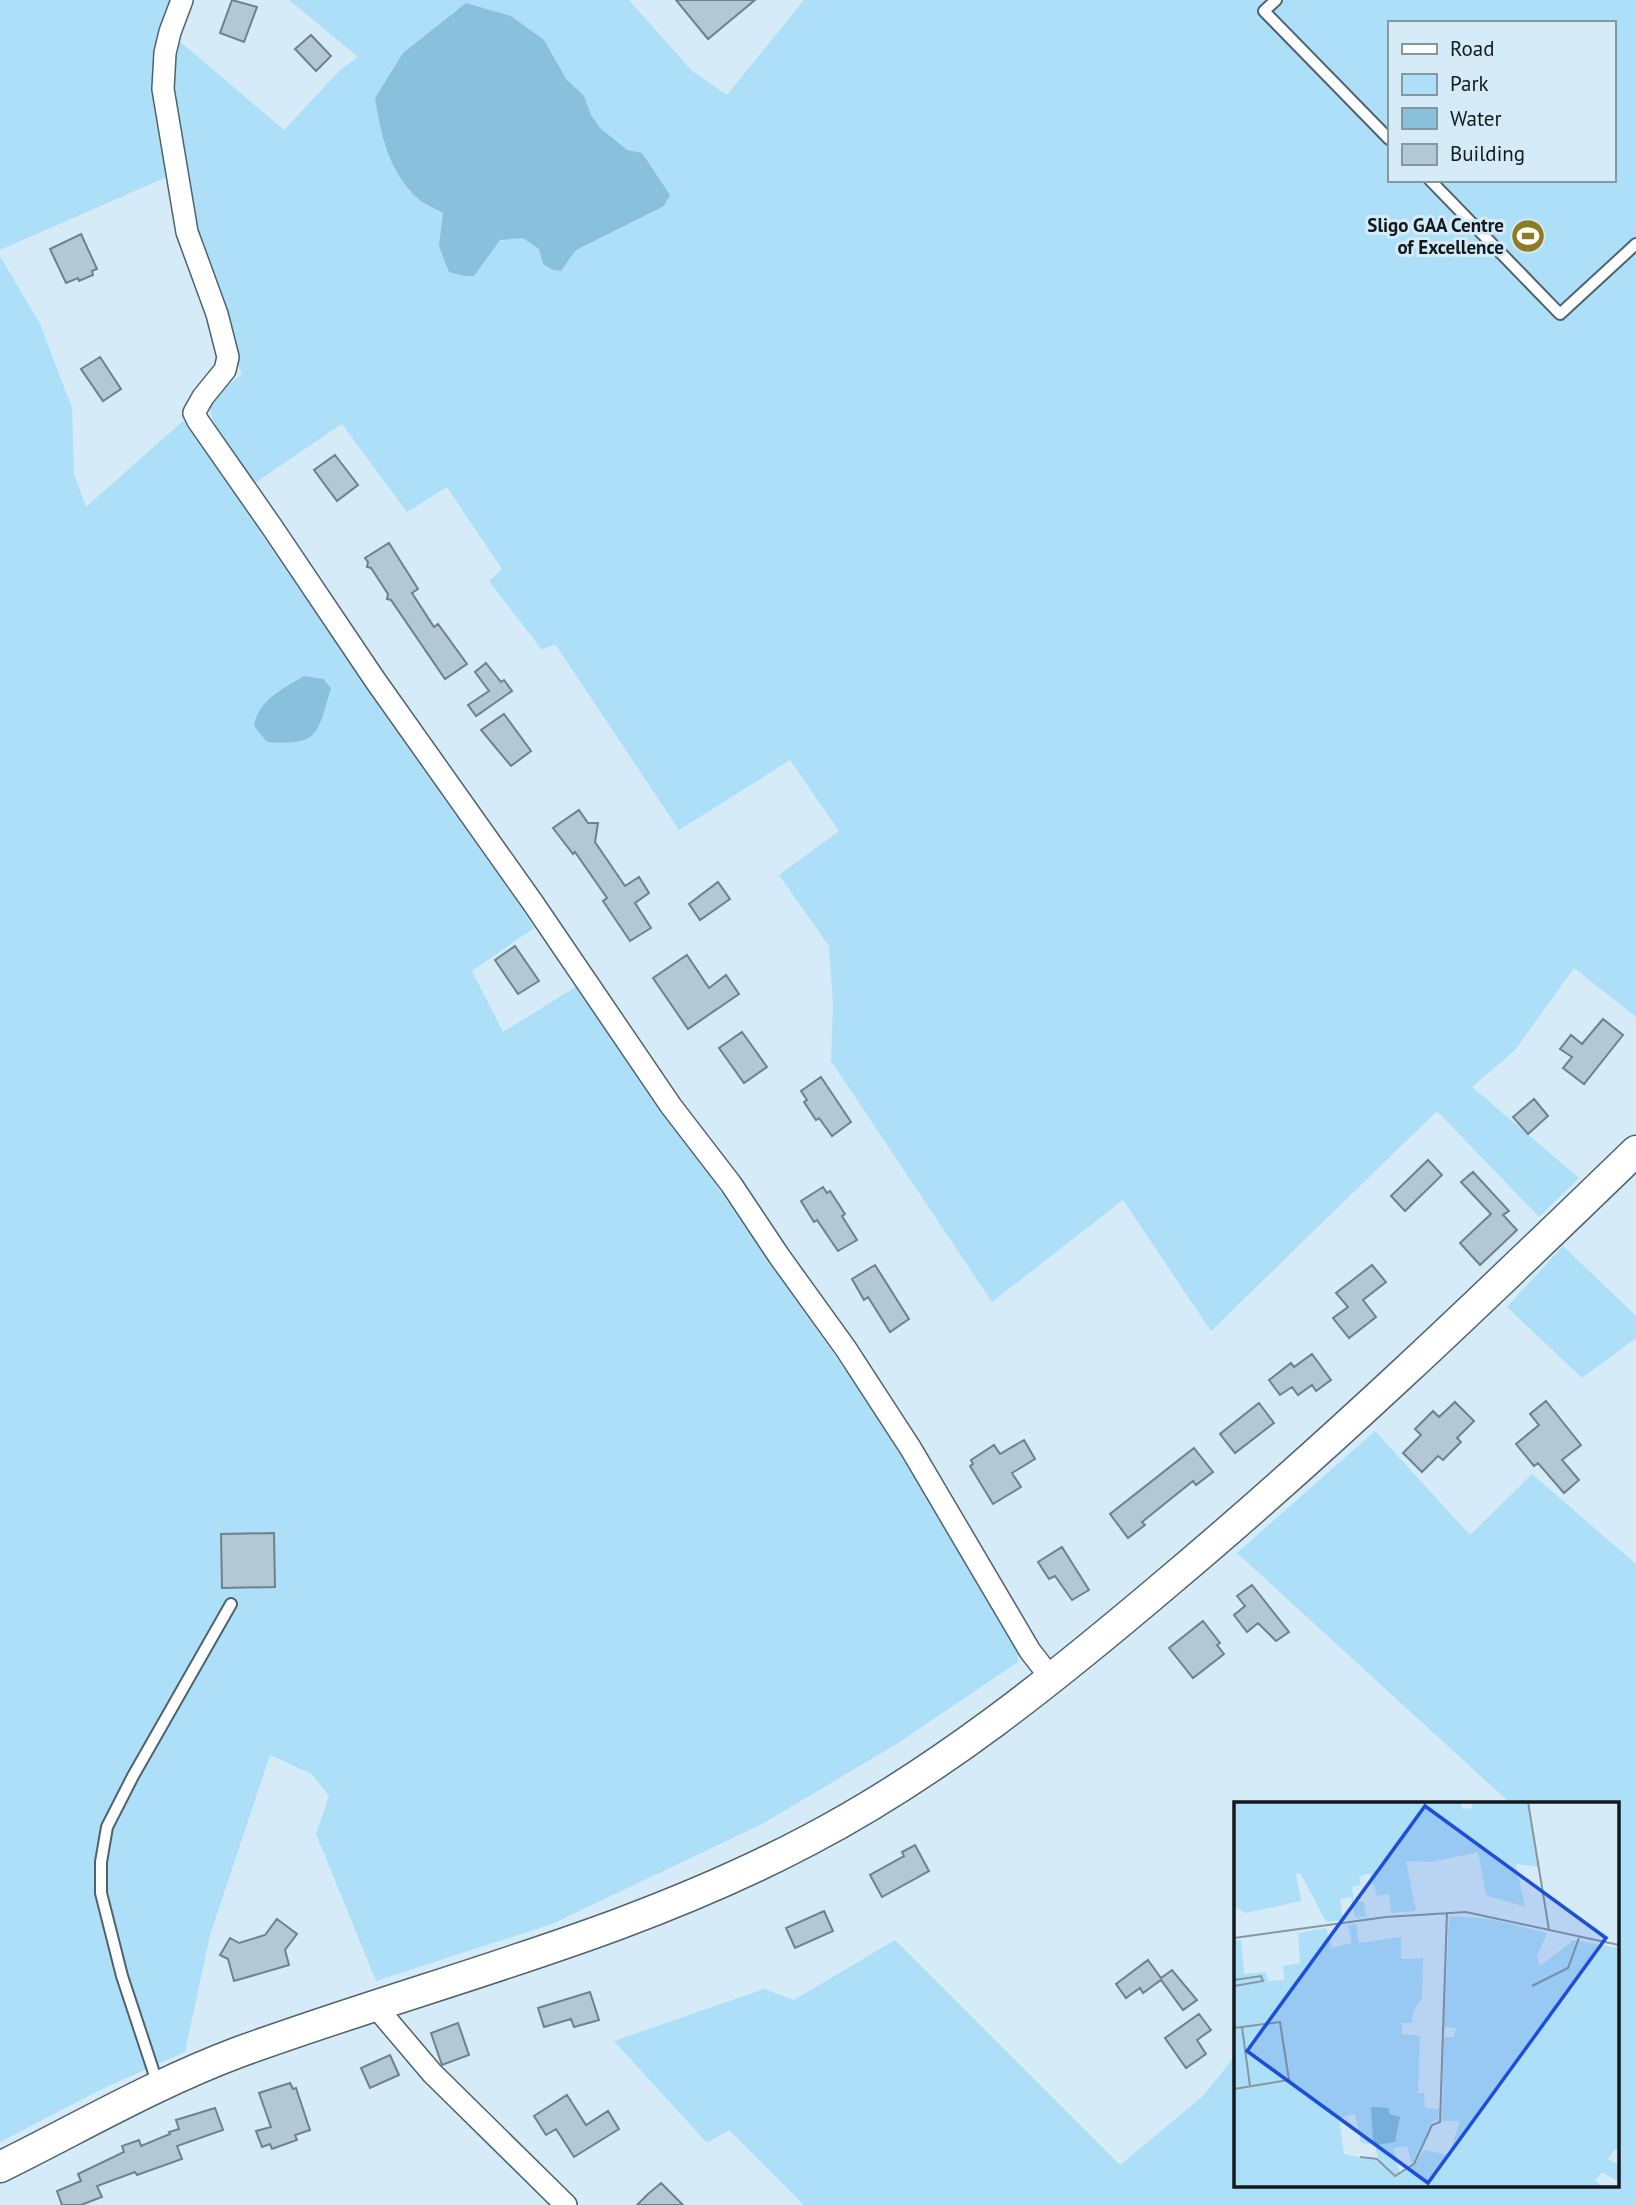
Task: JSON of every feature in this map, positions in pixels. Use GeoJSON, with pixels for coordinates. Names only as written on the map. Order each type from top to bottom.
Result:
{"type":"FeatureCollection","features":[{"type":"Feature","properties":{"kind":"main road"},"geometry":{"type":"LineString","coordinates":[[0,2167],[159,2087],[232,2055],[553,1950],[634,1920],[805,1843],[895,1790],[1051,1678],[1157,1592],[1316,1454],[1636,1151]]}},
{"type":"Feature","properties":{"kind":"street"},"geometry":{"type":"LineString","coordinates":[[182,0],[165,53],[163,89],[187,232],[217,314],[228,357],[225,370],[194,413],[198,421],[671,1106],[731,1184],[846,1349],[911,1449],[1030,1651],[1051,1678]]}},
{"type":"Feature","properties":{"kind":"street"},"geometry":{"type":"LineString","coordinates":[[376,2007],[432,2073],[566,2205]]}},
{"type":"Feature","properties":{"kind":"lane"},"geometry":{"type":"LineString","coordinates":[[1276,0],[1265,11],[1388,138]]}},
{"type":"Feature","properties":{"kind":"lane"},"geometry":{"type":"LineString","coordinates":[[1432,182],[1560,314],[1636,244]]}},
{"type":"Feature","properties":{"kind":"lane"},"geometry":{"type":"LineString","coordinates":[[159,2087],[122,1976],[102,1893],[101,1863],[107,1827],[127,1786],[231,1604]]}},
{"type":"Feature","properties":{"kind":"green space"},"geometry":{"type":"Polygon","coordinates":[[[0,0],[170,0],[156,41],[155,102],[169,176],[0,250],[0,0]]]}},
{"type":"Feature","properties":{"kind":"green space"},"geometry":{"type":"Polygon","coordinates":[[[289,0],[629,0],[692,71],[727,95],[804,0],[1636,0],[1636,1017],[1574,968],[1515,1050],[1472,1087],[1579,1178],[1539,1217],[1437,1111],[1211,1331],[1123,1200],[992,1302],[831,1061],[833,1004],[829,946],[779,875],[839,831],[790,760],[679,830],[555,644],[542,650],[489,581],[502,569],[447,487],[407,512],[342,424],[255,483],[214,424],[209,401],[242,374],[233,354],[203,256],[169,90],[176,38],[284,130],[340,70],[358,57],[289,0]]]}},
{"type":"Feature","properties":{"kind":"green space"},"geometry":{"type":"Polygon","coordinates":[[[0,256],[40,324],[72,408],[74,474],[86,507],[183,421],[189,423],[404,740],[468,827],[534,928],[472,971],[503,1032],[577,986],[903,1453],[1018,1650],[1018,1662],[895,1745],[762,1824],[552,1924],[376,1981],[316,1834],[329,1796],[312,1774],[270,1755],[210,1935],[185,2052],[106,2087],[0,2142],[0,256]]]}},
{"type":"Feature","properties":{"kind":"green space"},"geometry":{"type":"Polygon","coordinates":[[[1563,1246],[1636,1316],[1636,1338],[1582,1378],[1507,1307],[1563,1246]]]}},
{"type":"Feature","properties":{"kind":"green space"},"geometry":{"type":"Polygon","coordinates":[[[1375,1431],[1470,1535],[1532,1474],[1636,1564],[1636,2205],[804,2205],[729,2130],[707,2143],[614,2041],[764,1989],[794,2000],[895,1940],[1120,2165],[1203,2096],[1234,2057],[1234,2188],[1618,2188],[1618,1802],[1509,1802],[1237,1553],[1375,1431]]]}},
{"type":"Feature","properties":{"kind":"water"},"geometry":{"type":"Polygon","coordinates":[[[466,3],[511,16],[544,40],[566,79],[584,96],[591,115],[600,128],[627,150],[642,153],[670,195],[664,206],[576,250],[561,271],[543,264],[539,249],[523,238],[500,240],[474,276],[449,272],[439,246],[443,213],[415,196],[406,186],[387,150],[375,98],[403,53],[466,3]]]}},
{"type":"Feature","properties":{"kind":"water"},"geometry":{"type":"Polygon","coordinates":[[[304,676],[323,679],[331,688],[319,726],[307,739],[298,742],[267,742],[254,726],[256,717],[273,696],[304,676]]]}},
{"type":"Feature","properties":{"kind":"building"},"geometry":{"type":"Polygon","coordinates":[[[232,0],[257,7],[244,42],[220,33],[232,0]]]}},
{"type":"Feature","properties":{"kind":"building"},"geometry":{"type":"Polygon","coordinates":[[[676,0],[755,0],[708,39],[676,0]]]}},
{"type":"Feature","properties":{"kind":"building"},"geometry":{"type":"Polygon","coordinates":[[[311,35],[331,56],[316,71],[295,49],[311,35]]]}},
{"type":"Feature","properties":{"kind":"building"},"geometry":{"type":"Polygon","coordinates":[[[81,234],[97,269],[92,271],[93,275],[66,283],[50,249],[81,234]]]}},
{"type":"Feature","properties":{"kind":"building"},"geometry":{"type":"Polygon","coordinates":[[[100,357],[121,389],[103,401],[81,369],[100,357]]]}},
{"type":"Feature","properties":{"kind":"building"},"geometry":{"type":"Polygon","coordinates":[[[335,455],[358,485],[337,501],[314,470],[335,455]]]}},
{"type":"Feature","properties":{"kind":"building"},"geometry":{"type":"Polygon","coordinates":[[[389,543],[418,589],[412,593],[434,627],[438,624],[467,664],[445,679],[391,600],[387,599],[388,594],[371,568],[367,567],[365,558],[389,543]]]}},
{"type":"Feature","properties":{"kind":"building"},"geometry":{"type":"Polygon","coordinates":[[[486,663],[512,691],[476,716],[468,705],[489,691],[475,672],[486,663]]]}},
{"type":"Feature","properties":{"kind":"building"},"geometry":{"type":"Polygon","coordinates":[[[504,714],[531,751],[511,766],[481,730],[504,714]]]}},
{"type":"Feature","properties":{"kind":"building"},"geometry":{"type":"Polygon","coordinates":[[[579,810],[588,823],[598,823],[595,842],[625,886],[639,877],[649,893],[635,903],[651,928],[630,941],[603,901],[607,898],[575,852],[573,854],[553,828],[579,810]]]}},
{"type":"Feature","properties":{"kind":"building"},"geometry":{"type":"Polygon","coordinates":[[[718,882],[730,899],[700,920],[689,904],[718,882]]]}},
{"type":"Feature","properties":{"kind":"building"},"geometry":{"type":"Polygon","coordinates":[[[515,946],[539,981],[518,994],[495,960],[515,946]]]}},
{"type":"Feature","properties":{"kind":"building"},"geometry":{"type":"Polygon","coordinates":[[[687,955],[709,988],[726,975],[739,994],[688,1029],[653,978],[687,955]]]}},
{"type":"Feature","properties":{"kind":"building"},"geometry":{"type":"Polygon","coordinates":[[[1603,1019],[1623,1035],[1584,1084],[1563,1068],[1572,1057],[1560,1049],[1571,1035],[1582,1044],[1603,1019]]]}},
{"type":"Feature","properties":{"kind":"building"},"geometry":{"type":"Polygon","coordinates":[[[742,1032],[767,1067],[744,1083],[719,1048],[742,1032]]]}},
{"type":"Feature","properties":{"kind":"building"},"geometry":{"type":"Polygon","coordinates":[[[821,1077],[851,1122],[832,1136],[819,1118],[816,1120],[804,1102],[807,1100],[801,1091],[821,1077]]]}},
{"type":"Feature","properties":{"kind":"building"},"geometry":{"type":"Polygon","coordinates":[[[1534,1099],[1548,1116],[1528,1134],[1513,1117],[1534,1099]]]}},
{"type":"Feature","properties":{"kind":"building"},"geometry":{"type":"Polygon","coordinates":[[[1428,1160],[1442,1175],[1405,1211],[1391,1196],[1428,1160]]]}},
{"type":"Feature","properties":{"kind":"building"},"geometry":{"type":"Polygon","coordinates":[[[1473,1172],[1509,1211],[1503,1215],[1517,1230],[1480,1265],[1460,1243],[1491,1214],[1461,1182],[1473,1172]]]}},
{"type":"Feature","properties":{"kind":"building"},"geometry":{"type":"Polygon","coordinates":[[[823,1187],[827,1193],[830,1191],[845,1214],[842,1216],[857,1240],[838,1251],[801,1201],[823,1187]]]}},
{"type":"Feature","properties":{"kind":"building"},"geometry":{"type":"Polygon","coordinates":[[[875,1265],[909,1319],[890,1332],[868,1297],[864,1300],[852,1279],[875,1265]]]}},
{"type":"Feature","properties":{"kind":"building"},"geometry":{"type":"Polygon","coordinates":[[[1372,1265],[1386,1282],[1363,1300],[1376,1317],[1349,1338],[1333,1318],[1348,1307],[1336,1293],[1372,1265]]]}},
{"type":"Feature","properties":{"kind":"building"},"geometry":{"type":"Polygon","coordinates":[[[1312,1354],[1331,1380],[1316,1391],[1312,1385],[1298,1395],[1292,1387],[1280,1395],[1269,1380],[1291,1363],[1294,1367],[1312,1354]]]}},
{"type":"Feature","properties":{"kind":"building"},"geometry":{"type":"Polygon","coordinates":[[[1546,1401],[1581,1445],[1562,1460],[1579,1480],[1564,1493],[1538,1463],[1534,1466],[1516,1444],[1539,1425],[1530,1414],[1546,1401]]]}},
{"type":"Feature","properties":{"kind":"building"},"geometry":{"type":"Polygon","coordinates":[[[1455,1402],[1474,1421],[1457,1438],[1461,1442],[1443,1460],[1438,1456],[1422,1472],[1403,1453],[1421,1435],[1415,1429],[1433,1411],[1439,1417],[1455,1402]]]}},
{"type":"Feature","properties":{"kind":"building"},"geometry":{"type":"Polygon","coordinates":[[[1259,1403],[1274,1423],[1235,1453],[1220,1434],[1259,1403]]]}},
{"type":"Feature","properties":{"kind":"building"},"geometry":{"type":"Polygon","coordinates":[[[1024,1440],[1035,1459],[1012,1473],[1021,1487],[993,1504],[970,1466],[973,1464],[971,1460],[994,1445],[1000,1454],[1024,1440]]]}},
{"type":"Feature","properties":{"kind":"building"},"geometry":{"type":"Polygon","coordinates":[[[1194,1448],[1213,1472],[1196,1485],[1193,1481],[1142,1522],[1145,1525],[1128,1538],[1110,1514],[1194,1448]]]}},
{"type":"Feature","properties":{"kind":"building"},"geometry":{"type":"Polygon","coordinates":[[[274,1533],[275,1587],[222,1588],[221,1534],[274,1533]]]}},
{"type":"Feature","properties":{"kind":"building"},"geometry":{"type":"Polygon","coordinates":[[[1062,1547],[1089,1590],[1072,1600],[1055,1576],[1049,1579],[1038,1562],[1062,1547]]]}},
{"type":"Feature","properties":{"kind":"building"},"geometry":{"type":"Polygon","coordinates":[[[1252,1585],[1289,1632],[1276,1641],[1258,1623],[1247,1632],[1234,1615],[1245,1606],[1237,1596],[1252,1585]]]}},
{"type":"Feature","properties":{"kind":"building"},"geometry":{"type":"Polygon","coordinates":[[[1203,1621],[1220,1643],[1217,1645],[1224,1654],[1193,1678],[1169,1648],[1203,1621]]]}},
{"type":"Feature","properties":{"kind":"building"},"geometry":{"type":"Polygon","coordinates":[[[915,1845],[929,1871],[882,1897],[870,1875],[904,1856],[902,1852],[915,1845]]]}},
{"type":"Feature","properties":{"kind":"building"},"geometry":{"type":"Polygon","coordinates":[[[824,1911],[833,1931],[795,1948],[786,1928],[824,1911]]]}},
{"type":"Feature","properties":{"kind":"building"},"geometry":{"type":"Polygon","coordinates":[[[277,1919],[297,1934],[285,1950],[289,1965],[234,1981],[228,1959],[220,1955],[230,1938],[239,1943],[265,1935],[277,1919]]]}},
{"type":"Feature","properties":{"kind":"building"},"geometry":{"type":"Polygon","coordinates":[[[1148,1960],[1161,1978],[1172,1970],[1197,2000],[1183,2010],[1161,1980],[1143,1993],[1140,1988],[1126,1998],[1116,1984],[1148,1960]]]}},
{"type":"Feature","properties":{"kind":"building"},"geometry":{"type":"Polygon","coordinates":[[[590,1992],[599,2020],[574,2027],[571,2019],[544,2027],[538,2008],[590,1992]]]}},
{"type":"Feature","properties":{"kind":"building"},"geometry":{"type":"Polygon","coordinates":[[[1199,2014],[1211,2030],[1197,2040],[1206,2054],[1186,2068],[1165,2038],[1199,2014]]]}},
{"type":"Feature","properties":{"kind":"building"},"geometry":{"type":"Polygon","coordinates":[[[458,2023],[469,2055],[442,2065],[431,2033],[458,2023]]]}},
{"type":"Feature","properties":{"kind":"building"},"geometry":{"type":"Polygon","coordinates":[[[390,2055],[399,2075],[370,2088],[361,2068],[390,2055]]]}},
{"type":"Feature","properties":{"kind":"building"},"geometry":{"type":"Polygon","coordinates":[[[290,2083],[293,2089],[296,2088],[310,2130],[295,2135],[297,2140],[272,2149],[270,2144],[262,2147],[256,2131],[271,2127],[259,2093],[290,2083]]]}},
{"type":"Feature","properties":{"kind":"building"},"geometry":{"type":"Polygon","coordinates":[[[567,2095],[586,2125],[608,2111],[619,2129],[574,2157],[556,2129],[546,2135],[534,2116],[567,2095]]]}},
{"type":"Feature","properties":{"kind":"building"},"geometry":{"type":"Polygon","coordinates":[[[215,2108],[223,2130],[177,2146],[182,2159],[97,2186],[102,2197],[81,2205],[62,2205],[57,2191],[81,2181],[78,2174],[124,2152],[122,2146],[139,2140],[141,2146],[179,2129],[176,2120],[215,2108]]]}},
{"type":"Feature","properties":{"kind":"building"},"geometry":{"type":"Polygon","coordinates":[[[661,2183],[683,2205],[637,2205],[648,2194],[661,2183]]]}},
{"type":"Feature","properties":{"kind":"place","name":"Sligo GAA Centre of Excellence"},"geometry":{"type":"Point","coordinates":[1528,236]}}]}
